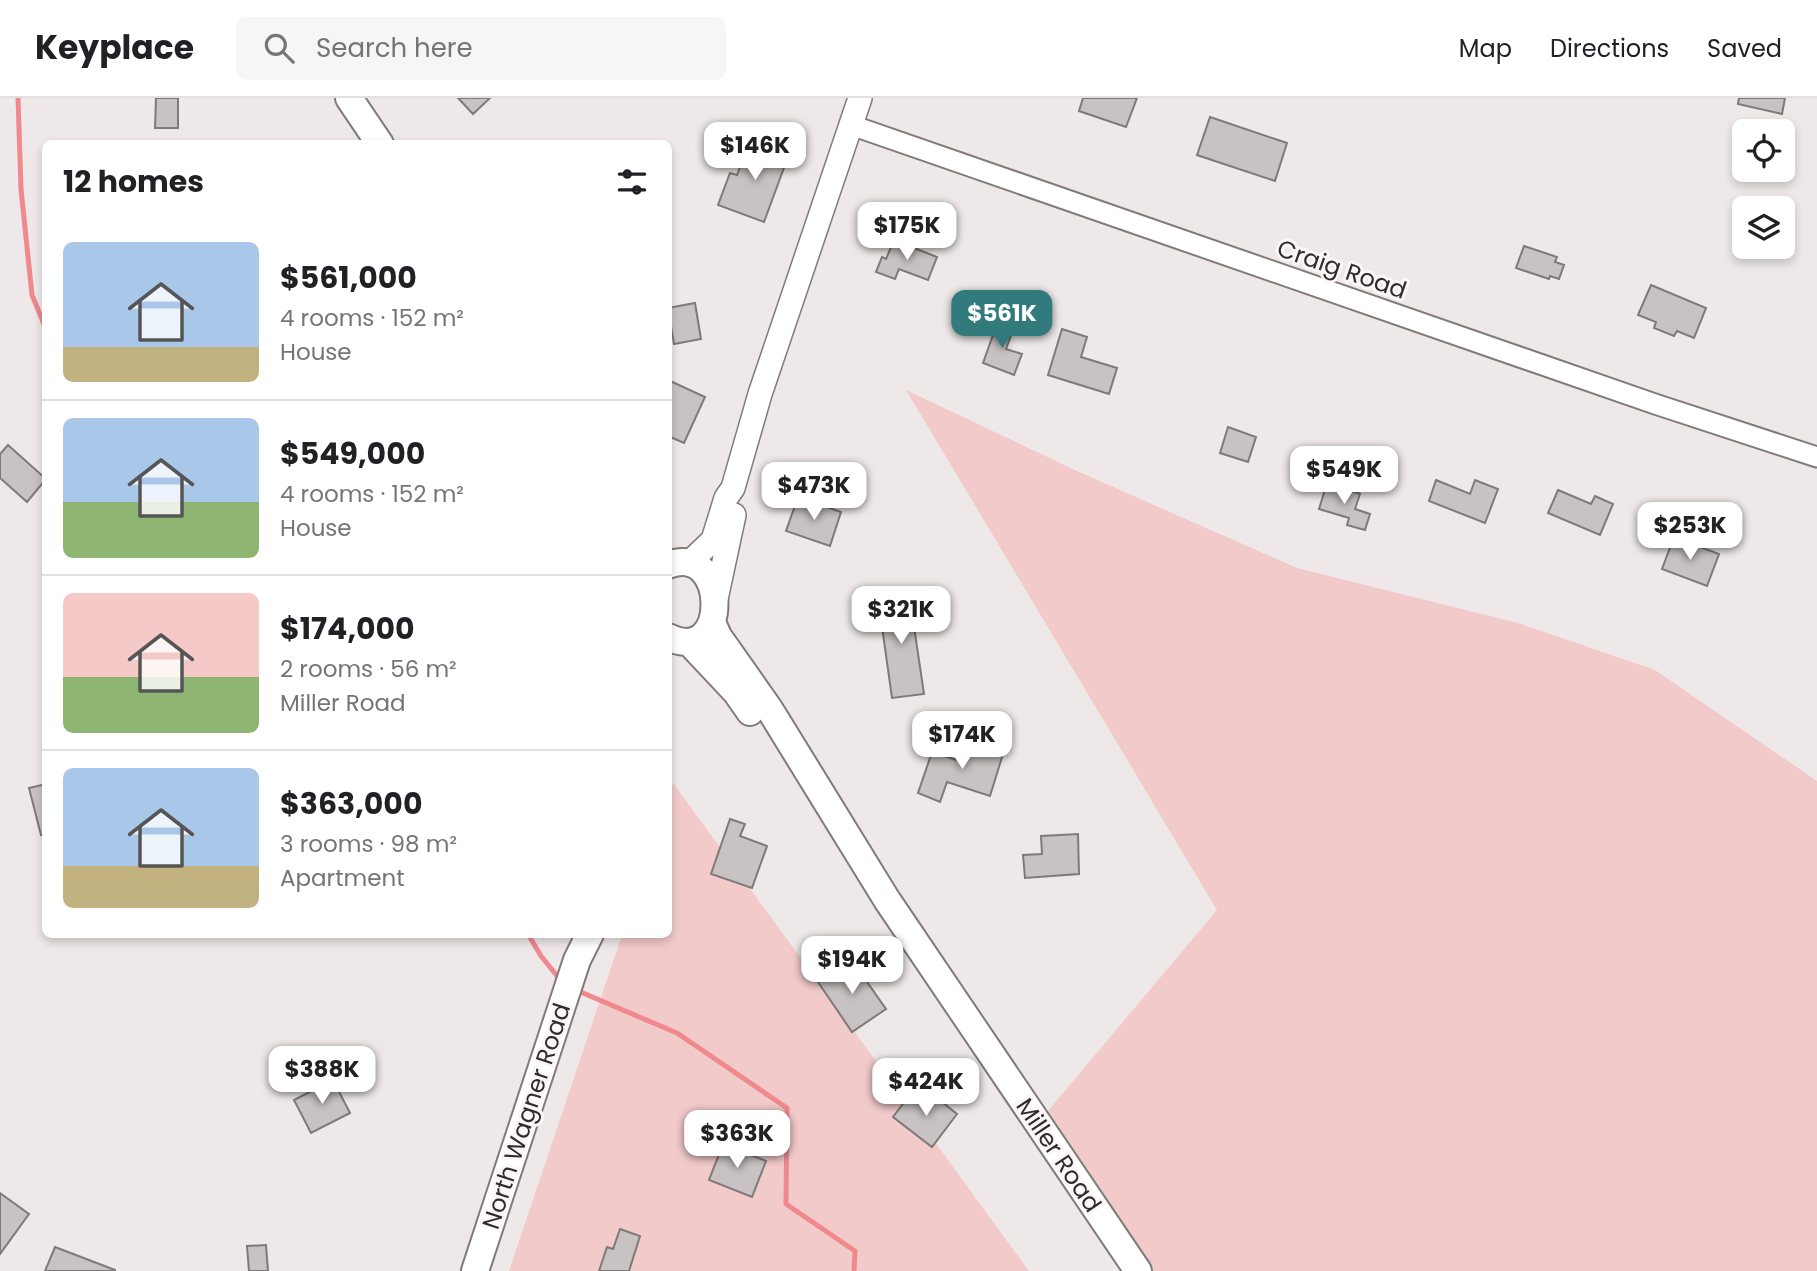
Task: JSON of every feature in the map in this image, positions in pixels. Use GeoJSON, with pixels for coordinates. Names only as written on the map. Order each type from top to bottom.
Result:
{"type":"FeatureCollection","features":[{"type":"Feature","properties":{"kind":"main road"},"geometry":{"type":"LineString","coordinates":[[349,98],[377,140]]}},
{"type":"Feature","properties":{"kind":"main road","name":"Miller Road"},"geometry":{"type":"LineString","coordinates":[[676,561],[707,577],[713,585],[718,636],[770,709],[887,900],[1138,1271]]}},
{"type":"Feature","properties":{"kind":"main road"},"geometry":{"type":"LineString","coordinates":[[677,646],[701,636],[714,611]]}},
{"type":"Feature","properties":{"kind":"main road","name":"Miller Road"},"geometry":{"type":"LineString","coordinates":[[677,646],[736,692],[855,864],[887,900]]}},
{"type":"Feature","properties":{"kind":"main road","name":"North Wagner Road"},"geometry":{"type":"LineString","coordinates":[[475,1271],[565,998],[576,956],[587,938]]}},
{"type":"Feature","properties":{"kind":"street"},"geometry":{"type":"LineString","coordinates":[[676,561],[713,540],[726,498],[733,488],[760,394],[860,98]]}},
{"type":"Feature","properties":{"kind":"street","name":"Craig Road"},"geometry":{"type":"LineString","coordinates":[[852,125],[1817,457]]}},
{"type":"Feature","properties":{"kind":"street"},"geometry":{"type":"LineString","coordinates":[[714,611],[737,498],[733,488]]}},
{"type":"Feature","properties":{"kind":"shaded area"},"geometry":{"type":"Polygon","coordinates":[[[906,390],[1077,471],[1297,568],[1518,623],[1655,670],[1817,781],[1817,1271],[1138,1271],[1037,1124],[1217,910],[906,390]]]}},
{"type":"Feature","properties":{"kind":"shaded area"},"geometry":{"type":"Polygon","coordinates":[[[673,783],[1029,1271],[509,1271],[621,938],[672,938],[673,783]]]}},
{"type":"Feature","properties":{"kind":"building"},"geometry":{"type":"Polygon","coordinates":[[[156,98],[178,98],[178,128],[155,128],[156,98]]]}},
{"type":"Feature","properties":{"kind":"building"},"geometry":{"type":"Polygon","coordinates":[[[458,98],[490,98],[473,114],[458,98]]]}},
{"type":"Feature","properties":{"kind":"building"},"geometry":{"type":"Polygon","coordinates":[[[1083,98],[1137,98],[1126,127],[1079,111],[1083,98]]]}},
{"type":"Feature","properties":{"kind":"building"},"geometry":{"type":"Polygon","coordinates":[[[1739,98],[1785,98],[1782,114],[1738,104],[1739,98]]]}},
{"type":"Feature","properties":{"kind":"building"},"geometry":{"type":"Polygon","coordinates":[[[1210,117],[1287,143],[1275,181],[1197,155],[1210,117]]]}},
{"type":"Feature","properties":{"kind":"building"},"geometry":{"type":"Polygon","coordinates":[[[750,140],[789,154],[764,222],[718,205],[730,173],[737,175],[750,140]]]}},
{"type":"Feature","properties":{"kind":"building"},"geometry":{"type":"Polygon","coordinates":[[[894,240],[937,257],[928,280],[899,269],[895,279],[876,272],[882,257],[886,259],[894,240]]]}},
{"type":"Feature","properties":{"kind":"building"},"geometry":{"type":"Polygon","coordinates":[[[1524,246],[1557,257],[1555,262],[1564,265],[1559,279],[1550,276],[1549,279],[1516,268],[1524,246]]]}},
{"type":"Feature","properties":{"kind":"building"},"geometry":{"type":"Polygon","coordinates":[[[1651,285],[1706,308],[1694,338],[1677,331],[1674,336],[1654,328],[1656,322],[1638,315],[1651,285]]]}},
{"type":"Feature","properties":{"kind":"building"},"geometry":{"type":"Polygon","coordinates":[[[695,303],[701,339],[674,344],[672,307],[695,303]]]}},
{"type":"Feature","properties":{"kind":"building"},"geometry":{"type":"Polygon","coordinates":[[[998,321],[1014,327],[1006,349],[1022,354],[1014,375],[983,363],[998,321]]]}},
{"type":"Feature","properties":{"kind":"building"},"geometry":{"type":"Polygon","coordinates":[[[1062,329],[1087,337],[1081,357],[1117,368],[1109,394],[1048,375],[1062,329]]]}},
{"type":"Feature","properties":{"kind":"building"},"geometry":{"type":"Polygon","coordinates":[[[672,382],[705,397],[684,443],[672,438],[672,382]]]}},
{"type":"Feature","properties":{"kind":"building"},"geometry":{"type":"Polygon","coordinates":[[[1228,427],[1256,437],[1248,462],[1220,453],[1228,427]]]}},
{"type":"Feature","properties":{"kind":"building"},"geometry":{"type":"Polygon","coordinates":[[[8,445],[42,475],[42,484],[27,502],[0,478],[0,454],[8,445]]]}},
{"type":"Feature","properties":{"kind":"building"},"geometry":{"type":"Polygon","coordinates":[[[1436,480],[1470,494],[1475,480],[1498,489],[1485,523],[1429,501],[1436,480]]]}},
{"type":"Feature","properties":{"kind":"building"},"geometry":{"type":"Polygon","coordinates":[[[1327,483],[1360,494],[1355,509],[1370,514],[1365,530],[1347,525],[1349,518],[1319,509],[1327,483]]]}},
{"type":"Feature","properties":{"kind":"building"},"geometry":{"type":"Polygon","coordinates":[[[1558,490],[1591,504],[1595,496],[1613,504],[1600,535],[1548,513],[1558,490]]]}},
{"type":"Feature","properties":{"kind":"building"},"geometry":{"type":"Polygon","coordinates":[[[798,497],[841,512],[830,546],[786,531],[798,497]]]}},
{"type":"Feature","properties":{"kind":"building"},"geometry":{"type":"Polygon","coordinates":[[[1674,537],[1719,554],[1707,586],[1662,569],[1674,537]]]}},
{"type":"Feature","properties":{"kind":"building"},"geometry":{"type":"Polygon","coordinates":[[[909,593],[924,694],[892,698],[878,598],[909,593]]]}},
{"type":"Feature","properties":{"kind":"building"},"geometry":{"type":"Polygon","coordinates":[[[962,740],[1003,754],[990,796],[947,782],[940,802],[918,793],[932,752],[956,760],[962,740]]]}},
{"type":"Feature","properties":{"kind":"building"},"geometry":{"type":"Polygon","coordinates":[[[42,785],[42,835],[41,835],[29,788],[42,785]]]}},
{"type":"Feature","properties":{"kind":"building"},"geometry":{"type":"Polygon","coordinates":[[[730,819],[745,824],[740,836],[767,846],[752,888],[711,874],[730,819]]]}},
{"type":"Feature","properties":{"kind":"building"},"geometry":{"type":"Polygon","coordinates":[[[1078,834],[1079,874],[1025,878],[1023,855],[1042,854],[1041,836],[1078,834]]]}},
{"type":"Feature","properties":{"kind":"building"},"geometry":{"type":"Polygon","coordinates":[[[851,959],[886,1009],[852,1032],[818,982],[851,959]]]}},
{"type":"Feature","properties":{"kind":"building"},"geometry":{"type":"Polygon","coordinates":[[[333,1080],[350,1113],[311,1133],[294,1100],[333,1080]]]}},
{"type":"Feature","properties":{"kind":"building"},"geometry":{"type":"Polygon","coordinates":[[[932,1094],[957,1114],[932,1147],[893,1117],[909,1096],[922,1106],[932,1094]]]}},
{"type":"Feature","properties":{"kind":"building"},"geometry":{"type":"Polygon","coordinates":[[[723,1144],[766,1161],[752,1197],[709,1180],[723,1144]]]}},
{"type":"Feature","properties":{"kind":"building"},"geometry":{"type":"Polygon","coordinates":[[[0,1193],[29,1214],[0,1254],[0,1193]]]}},
{"type":"Feature","properties":{"kind":"building"},"geometry":{"type":"Polygon","coordinates":[[[620,1229],[640,1236],[629,1271],[599,1271],[607,1247],[613,1249],[620,1229]]]}},
{"type":"Feature","properties":{"kind":"building"},"geometry":{"type":"Polygon","coordinates":[[[266,1245],[268,1271],[249,1271],[247,1246],[266,1245]]]}},
{"type":"Feature","properties":{"kind":"building"},"geometry":{"type":"Polygon","coordinates":[[[55,1247],[115,1270],[115,1271],[45,1271],[55,1247]]]}},
{"type":"Feature","properties":{"kind":"waterway"},"geometry":{"type":"LineString","coordinates":[[18,98],[21,189],[32,295],[42,319]]}},
{"type":"Feature","properties":{"kind":"waterway"},"geometry":{"type":"LineString","coordinates":[[530,938],[562,982]]}},
{"type":"Feature","properties":{"kind":"waterway"},"geometry":{"type":"LineString","coordinates":[[576,990],[677,1033],[787,1108],[786,1204],[855,1251],[854,1271]]}}]}
